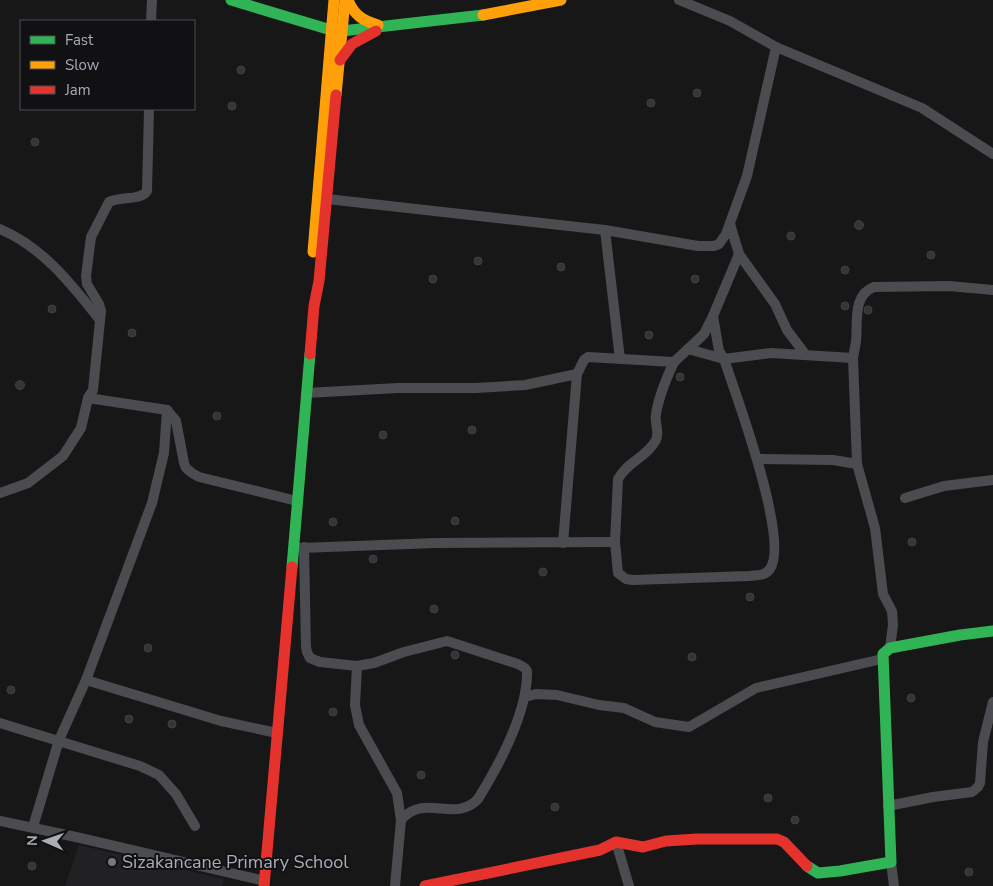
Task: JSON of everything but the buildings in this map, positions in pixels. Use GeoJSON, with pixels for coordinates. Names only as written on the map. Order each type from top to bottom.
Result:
{"type":"FeatureCollection","features":[{"type":"Feature","properties":{"kind":"street"},"geometry":{"type":"LineString","coordinates":[[152,0],[152,20]]}},
{"type":"Feature","properties":{"kind":"street"},"geometry":{"type":"LineString","coordinates":[[231,0],[337,31],[469,18],[560,0]]}},
{"type":"Feature","properties":{"kind":"street"},"geometry":{"type":"LineString","coordinates":[[321,200],[340,60],[334,0]]}},
{"type":"Feature","properties":{"kind":"street"},"geometry":{"type":"LineString","coordinates":[[346,0],[337,31],[321,200],[319,280],[314,306],[297,501],[307,652],[310,658],[320,662],[357,666],[374,663],[404,652],[447,641],[518,664],[525,668],[527,677],[525,697],[506,750],[488,784],[472,805],[459,810],[423,807],[408,812],[401,820]]}},
{"type":"Feature","properties":{"kind":"street"},"geometry":{"type":"LineString","coordinates":[[346,0],[352,10],[362,20],[370,24],[386,26]]}},
{"type":"Feature","properties":{"kind":"street"},"geometry":{"type":"LineString","coordinates":[[679,0],[730,21],[776,48],[922,108],[993,154]]}},
{"type":"Feature","properties":{"kind":"street"},"geometry":{"type":"LineString","coordinates":[[340,60],[352,44],[386,26]]}},
{"type":"Feature","properties":{"kind":"street"},"geometry":{"type":"LineString","coordinates":[[321,200],[606,230],[698,246],[709,247],[719,244],[730,224],[747,176],[776,48]]}},
{"type":"Feature","properties":{"kind":"street"},"geometry":{"type":"LineString","coordinates":[[0,493],[28,483],[63,456],[81,428],[88,398],[93,390],[100,320],[100,307],[87,284],[86,276],[91,237],[110,202],[122,198],[139,197],[147,191],[150,110]]}},
{"type":"Feature","properties":{"kind":"street"},"geometry":{"type":"LineString","coordinates":[[730,224],[739,254],[775,304],[787,330],[805,354]]}},
{"type":"Feature","properties":{"kind":"street"},"geometry":{"type":"LineString","coordinates":[[0,229],[24,242],[51,264],[68,280],[100,320]]}},
{"type":"Feature","properties":{"kind":"street"},"geometry":{"type":"LineString","coordinates":[[606,230],[620,358]]}},
{"type":"Feature","properties":{"kind":"street"},"geometry":{"type":"LineString","coordinates":[[713,316],[719,351],[724,359],[758,459],[773,532],[775,548],[772,565],[765,574],[702,578],[626,579],[621,576],[617,568],[616,492],[618,479],[622,472],[643,456],[656,441],[655,416],[664,382],[674,362],[704,334],[739,254]]}},
{"type":"Feature","properties":{"kind":"street"},"geometry":{"type":"LineString","coordinates":[[890,648],[893,625],[892,611],[883,594],[875,528],[857,464],[853,358],[858,307],[862,297],[869,289],[879,287],[949,286],[993,290]]}},
{"type":"Feature","properties":{"kind":"street"},"geometry":{"type":"LineString","coordinates":[[688,349],[724,359],[771,353],[853,358]]}},
{"type":"Feature","properties":{"kind":"street"},"geometry":{"type":"LineString","coordinates":[[563,543],[576,374],[584,360],[588,357],[674,362]]}},
{"type":"Feature","properties":{"kind":"street"},"geometry":{"type":"LineString","coordinates":[[306,392],[398,388],[449,389],[526,385],[576,374]]}},
{"type":"Feature","properties":{"kind":"street"},"geometry":{"type":"LineString","coordinates":[[88,398],[167,410],[176,421],[184,463],[186,468],[192,473],[209,480],[297,501]]}},
{"type":"Feature","properties":{"kind":"street"},"geometry":{"type":"LineString","coordinates":[[33,827],[59,740],[86,680],[156,491],[164,453],[167,410]]}},
{"type":"Feature","properties":{"kind":"street"},"geometry":{"type":"LineString","coordinates":[[758,459],[833,460],[857,464]]}},
{"type":"Feature","properties":{"kind":"street"},"geometry":{"type":"LineString","coordinates":[[905,498],[944,486],[993,480]]}},
{"type":"Feature","properties":{"kind":"street"},"geometry":{"type":"LineString","coordinates":[[299,548],[436,542],[616,542]]}},
{"type":"Feature","properties":{"kind":"street"},"geometry":{"type":"LineString","coordinates":[[0,821],[33,827],[265,884],[277,734],[299,548]]}},
{"type":"Feature","properties":{"kind":"street"},"geometry":{"type":"LineString","coordinates":[[894,886],[888,806],[883,654],[890,648],[993,631]]}},
{"type":"Feature","properties":{"kind":"street"},"geometry":{"type":"LineString","coordinates":[[525,697],[536,694],[557,695],[590,703],[624,708],[655,722],[688,727],[756,688],[882,659]]}},
{"type":"Feature","properties":{"kind":"street"},"geometry":{"type":"LineString","coordinates":[[357,666],[355,705],[359,725],[397,793],[401,820],[395,886]]}},
{"type":"Feature","properties":{"kind":"street"},"geometry":{"type":"LineString","coordinates":[[86,680],[221,720],[277,734]]}},
{"type":"Feature","properties":{"kind":"street"},"geometry":{"type":"LineString","coordinates":[[888,806],[975,790],[980,783],[984,742],[993,702]]}},
{"type":"Feature","properties":{"kind":"street"},"geometry":{"type":"LineString","coordinates":[[0,723],[140,766],[159,775],[176,794],[195,826]]}},
{"type":"Feature","properties":{"kind":"street"},"geometry":{"type":"LineString","coordinates":[[425,886],[600,850],[616,842],[643,847],[666,841],[697,839],[777,839],[784,842],[804,864],[818,873],[891,862]]}},
{"type":"Feature","properties":{"kind":"street"},"geometry":{"type":"LineString","coordinates":[[616,842],[629,886]]}},
{"type":"Feature","properties":{"kind":"shaded area","name":"Sizakancane Primary School"},"geometry":{"type":"Polygon","coordinates":[[[79,845],[224,879],[222,886],[65,886],[79,845]]]}},
{"type":"Feature","properties":{"kind":"traffic: fast"},"geometry":{"type":"LineString","coordinates":[[231,0],[331,30],[342,31],[483,15]]}},
{"type":"Feature","properties":{"kind":"traffic: fast"},"geometry":{"type":"LineString","coordinates":[[292,567],[310,354]]}},
{"type":"Feature","properties":{"kind":"traffic: fast"},"geometry":{"type":"LineString","coordinates":[[807,866],[818,873],[891,862],[883,654],[890,648],[993,631]]}},
{"type":"Feature","properties":{"kind":"traffic: slow"},"geometry":{"type":"LineString","coordinates":[[313,252],[334,0]]}},
{"type":"Feature","properties":{"kind":"traffic: slow"},"geometry":{"type":"LineString","coordinates":[[336,95],[345,0]]}},
{"type":"Feature","properties":{"kind":"traffic: slow"},"geometry":{"type":"LineString","coordinates":[[348,0],[353,10],[360,17],[378,25]]}},
{"type":"Feature","properties":{"kind":"traffic: slow"},"geometry":{"type":"LineString","coordinates":[[483,15],[561,0]]}},
{"type":"Feature","properties":{"kind":"traffic: jam"},"geometry":{"type":"LineString","coordinates":[[340,60],[352,44],[376,31]]}},
{"type":"Feature","properties":{"kind":"traffic: jam"},"geometry":{"type":"LineString","coordinates":[[310,354],[314,306],[319,281],[336,95]]}},
{"type":"Feature","properties":{"kind":"traffic: jam"},"geometry":{"type":"LineString","coordinates":[[264,886],[292,567]]}},
{"type":"Feature","properties":{"kind":"traffic: jam"},"geometry":{"type":"LineString","coordinates":[[425,886],[600,850],[616,842],[643,847],[666,841],[697,839],[777,839],[784,842],[807,866]]}},
{"type":"Feature","properties":{"kind":"place","name":"Sizakancane Primary School"},"geometry":{"type":"Point","coordinates":[112,862]}}]}
